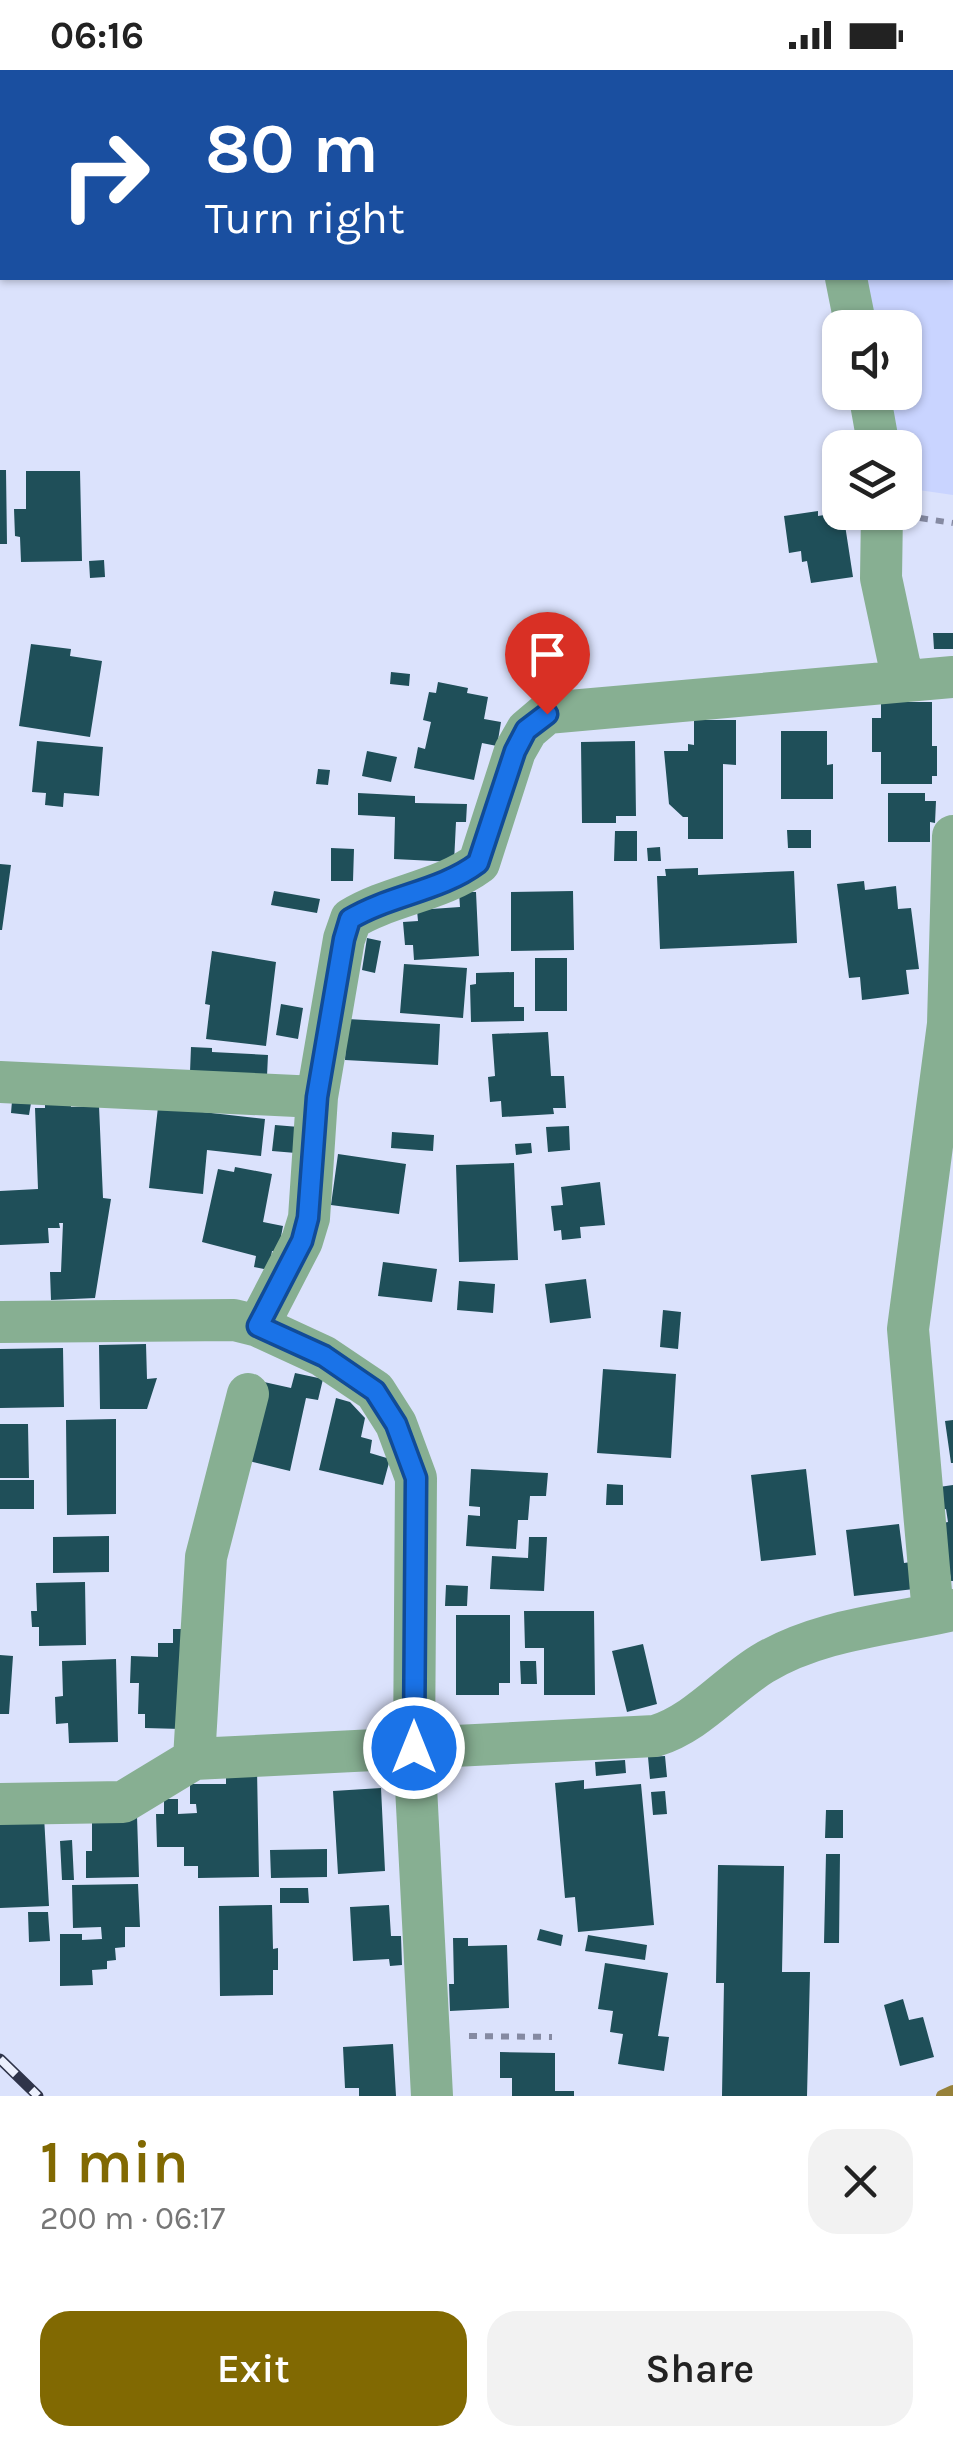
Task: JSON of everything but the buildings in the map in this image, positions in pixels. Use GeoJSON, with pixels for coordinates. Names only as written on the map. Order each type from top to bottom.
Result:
{"type":"FeatureCollection","features":[{"type":"Feature","properties":{"kind":"street"},"geometry":{"type":"LineString","coordinates":[[846,280],[852,310]]}},
{"type":"Feature","properties":{"kind":"street"},"geometry":{"type":"LineString","coordinates":[[882,530],[881,578],[903,681]]}},
{"type":"Feature","properties":{"kind":"street"},"geometry":{"type":"LineString","coordinates":[[258,1326],[302,1241],[308,1218],[317,1097],[350,919],[366,909],[464,874],[478,863],[515,751],[526,730],[547,714],[953,677]]}},
{"type":"Feature","properties":{"kind":"street"},"geometry":{"type":"LineString","coordinates":[[0,1804],[123,1802],[194,1758],[654,1736],[675,1730],[763,1664],[844,1630],[943,1612],[908,1329],[948,1024],[953,836]]}},
{"type":"Feature","properties":{"kind":"street"},"geometry":{"type":"LineString","coordinates":[[0,1082],[317,1097]]}},
{"type":"Feature","properties":{"kind":"street"},"geometry":{"type":"LineString","coordinates":[[0,1322],[234,1320],[258,1326],[324,1356],[375,1391],[396,1424],[416,1478],[414,1748],[432,2096]]}},
{"type":"Feature","properties":{"kind":"street"},"geometry":{"type":"LineString","coordinates":[[194,1758],[206,1557],[248,1394]]}},
{"type":"Feature","properties":{"kind":"path"},"geometry":{"type":"LineString","coordinates":[[428,2035],[552,2037]]}},
{"type":"Feature","properties":{"kind":"shaded area"},"geometry":{"type":"Polygon","coordinates":[[[867,280],[953,280],[953,495],[922,490],[922,430],[893,430],[890,410],[922,410],[922,310],[872,310],[867,280]]]}},
{"type":"Feature","properties":{"kind":"waterway"},"geometry":{"type":"LineString","coordinates":[[942,2096],[953,2091]]}},
{"type":"Feature","properties":{"kind":"railway"},"geometry":{"type":"LineString","coordinates":[[0,2059],[38,2096]]}},
{"type":"Feature","properties":{"kind":"route"},"geometry":{"type":"LineString","coordinates":[[414,1748],[416,1478],[396,1424],[375,1391],[324,1356],[258,1326],[302,1241],[308,1218],[317,1097],[350,919],[366,909],[464,874],[478,863],[515,751],[526,730],[547,714]]}}]}
